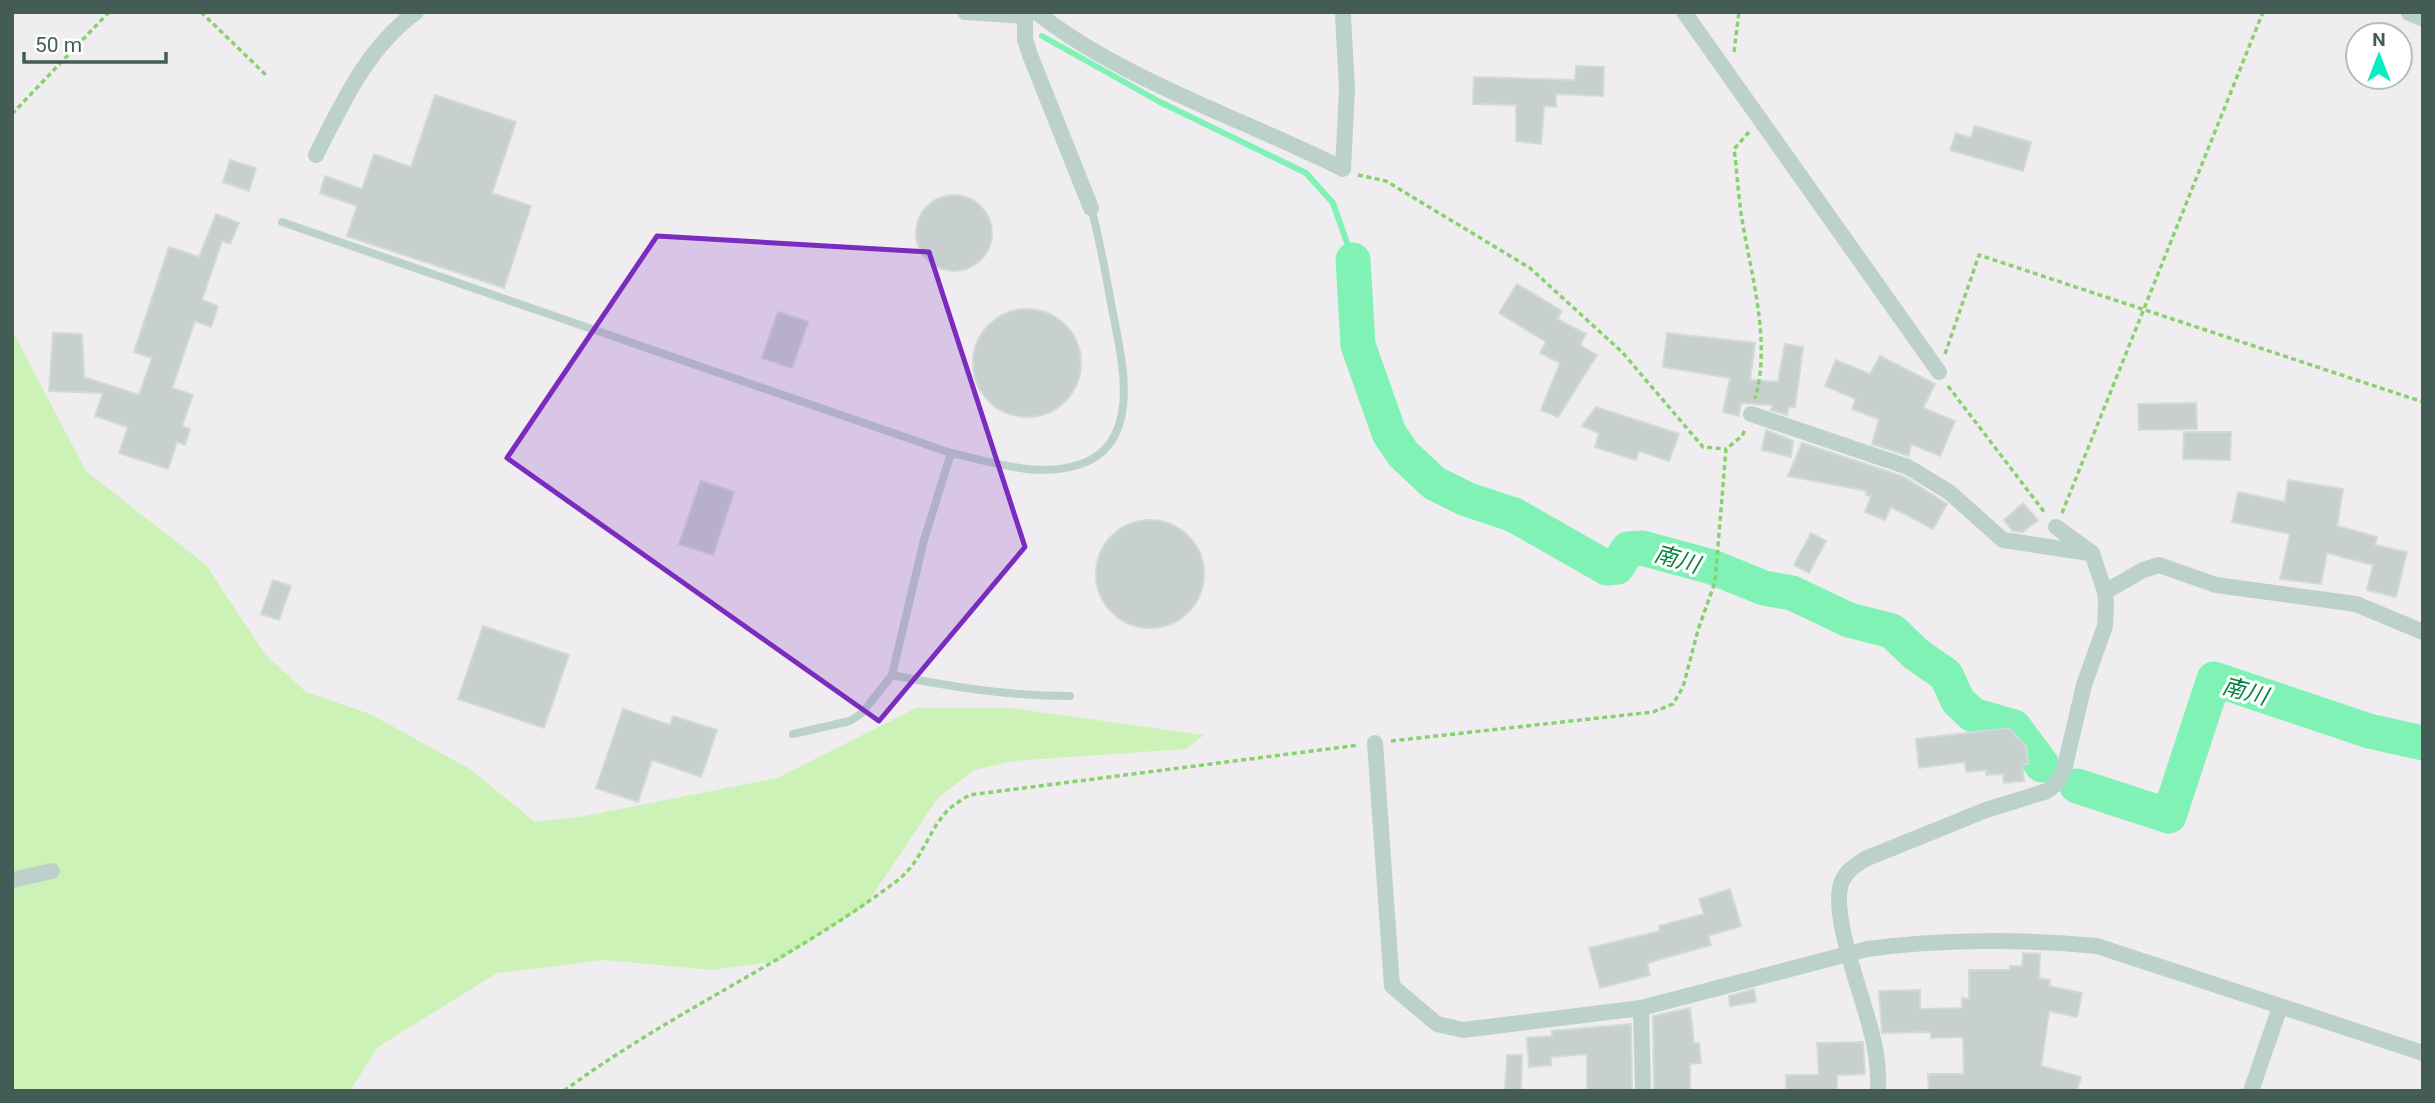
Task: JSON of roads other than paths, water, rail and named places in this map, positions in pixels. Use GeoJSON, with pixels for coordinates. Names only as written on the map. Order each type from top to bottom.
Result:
{"type":"FeatureCollection","features":[{"type":"Feature","properties":{"kind":"street"},"geometry":{"type":"LineString","coordinates":[[316,155],[369,57],[401,23],[416,12]]}},
{"type":"Feature","properties":{"kind":"street"},"geometry":{"type":"LineString","coordinates":[[965,12],[1028,14],[1221,115],[1281,138],[1343,169],[1347,89],[1343,16]]}},
{"type":"Feature","properties":{"kind":"street"},"geometry":{"type":"LineString","coordinates":[[1684,12],[1939,373]]}},
{"type":"Feature","properties":{"kind":"street"},"geometry":{"type":"LineString","coordinates":[[2410,12],[2423,17]]}},
{"type":"Feature","properties":{"kind":"street"},"geometry":{"type":"LineString","coordinates":[[1028,14],[1030,55],[1091,208]]}},
{"type":"Feature","properties":{"kind":"street"},"geometry":{"type":"LineString","coordinates":[[1751,414],[1908,467],[1949,492],[2003,540],[2092,553]]}},
{"type":"Feature","properties":{"kind":"street"},"geometry":{"type":"LineString","coordinates":[[1878,1091],[1875,1050],[1849,953],[1840,902],[1842,882],[1851,868],[1865,859],[1986,810],[2047,791],[2057,783],[2065,766],[2084,685],[2105,626],[2105,592],[2092,553],[2056,527]]}},
{"type":"Feature","properties":{"kind":"street"},"geometry":{"type":"LineString","coordinates":[[2105,592],[2143,570],[2159,565],[2216,586],[2356,604],[2423,632]]}},
{"type":"Feature","properties":{"kind":"street"},"geometry":{"type":"LineString","coordinates":[[1375,743],[1392,986],[1437,1024],[1463,1030],[1641,1008],[1849,953],[1898,944],[2060,943],[2097,946],[2423,1053]]}},
{"type":"Feature","properties":{"kind":"street"},"geometry":{"type":"LineString","coordinates":[[12,880],[52,871]]}},
{"type":"Feature","properties":{"kind":"street"},"geometry":{"type":"LineString","coordinates":[[2251,1091],[2280,1007]]}},
{"type":"Feature","properties":{"kind":"street"},"geometry":{"type":"LineString","coordinates":[[1641,1008],[1643,1091]]}},
{"type":"Feature","properties":{"kind":"lane"},"geometry":{"type":"LineString","coordinates":[[282,222],[951,453],[1034,471],[1080,465],[1100,453],[1112,438],[1120,420],[1125,384],[1091,208]]}},
{"type":"Feature","properties":{"kind":"lane"},"geometry":{"type":"LineString","coordinates":[[793,734],[850,721],[862,713],[892,675],[928,527],[951,453]]}},
{"type":"Feature","properties":{"kind":"lane"},"geometry":{"type":"LineString","coordinates":[[892,675],[965,690],[1023,696],[1070,696]]}},
{"type":"Feature","properties":{"kind":"waterway"},"geometry":{"type":"LineString","coordinates":[[1042,36],[1160,102],[1306,173],[1333,203],[1353,260]]}},
{"type":"Feature","properties":{"kind":"waterway","name":"南川"},"geometry":{"type":"LineString","coordinates":[[1353,260],[1358,345],[1389,433],[1403,454],[1434,483],[1466,499],[1514,515],[1607,568],[1617,567],[1628,549],[1642,548],[1712,567],[1764,588],[1792,593],[1849,620],[1892,631],[1916,654],[1946,675],[1958,701],[1973,715],[2014,727],[2042,765]]}},
{"type":"Feature","properties":{"kind":"waterway","name":"南川"},"geometry":{"type":"LineString","coordinates":[[2077,786],[2169,816],[2214,679],[2369,731],[2423,743]]}}]}
